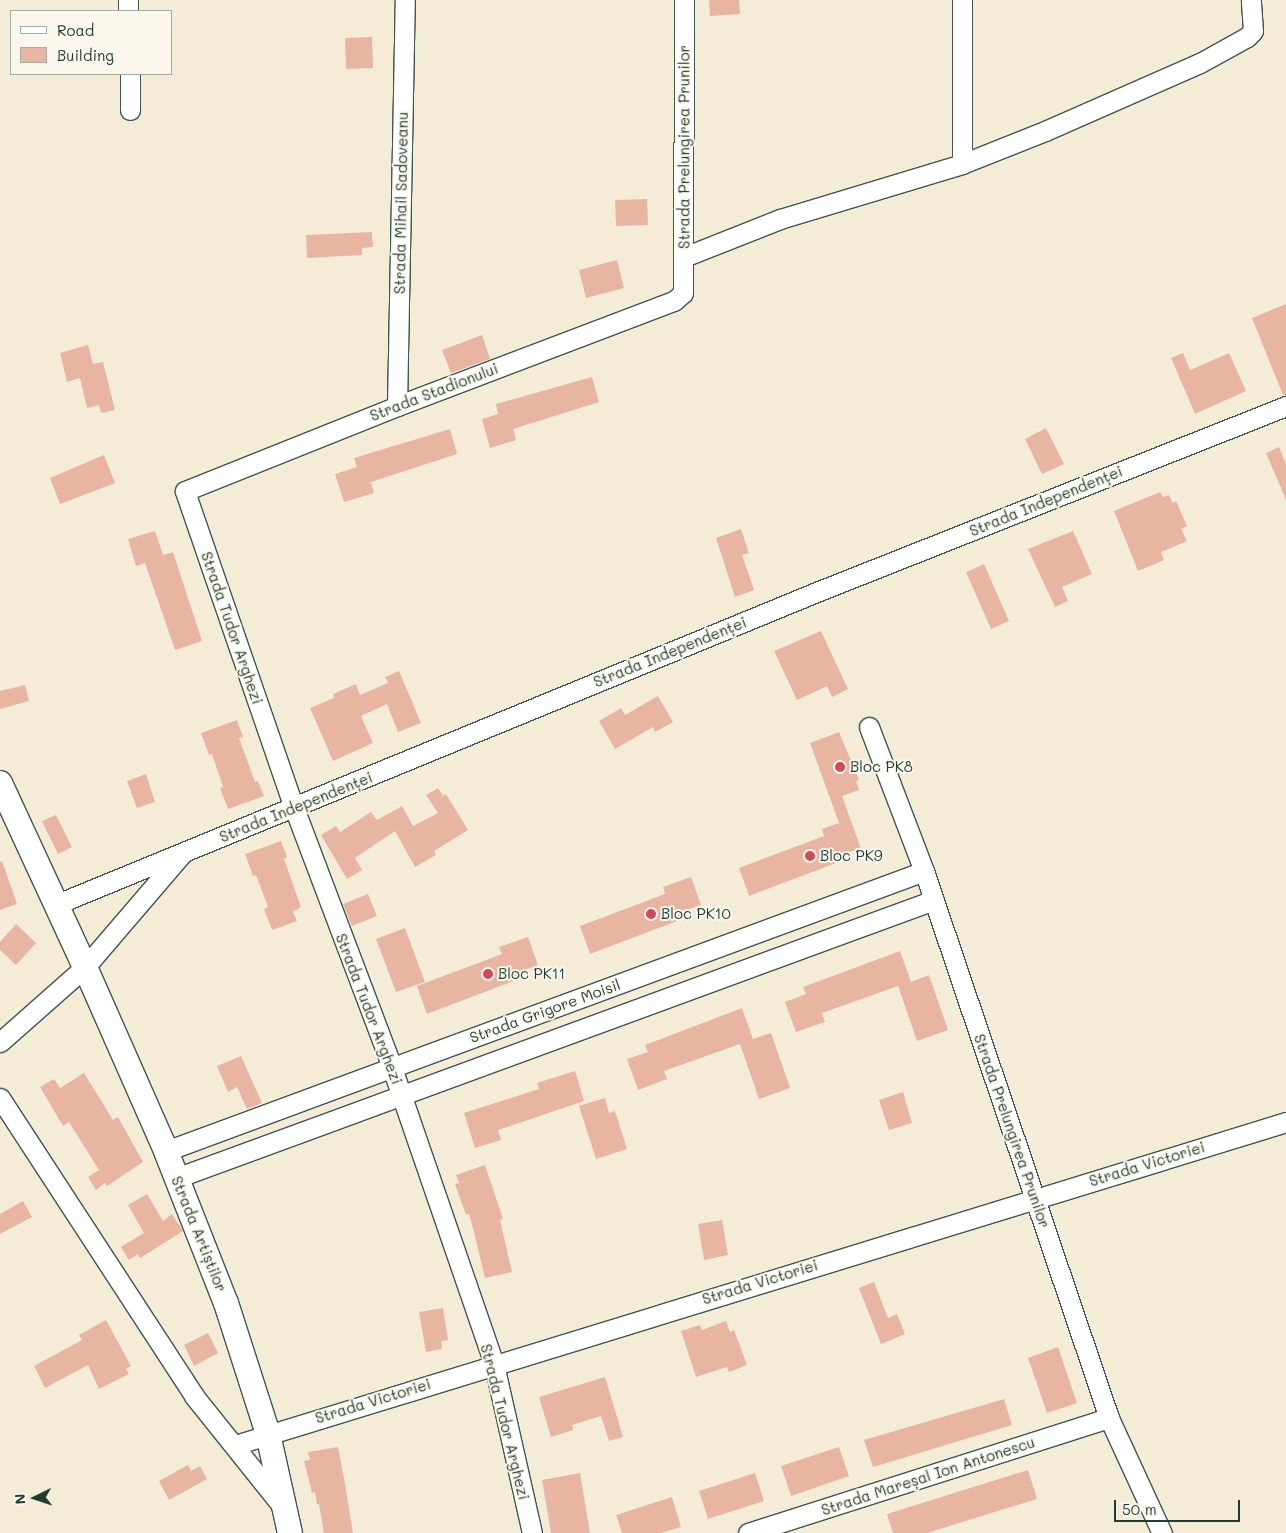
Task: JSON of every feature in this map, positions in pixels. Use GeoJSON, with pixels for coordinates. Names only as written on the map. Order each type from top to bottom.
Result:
{"type":"FeatureCollection","features":[{"type":"Feature","properties":{"kind":"street","name":"Strada Mihail Sadoveanu"},"geometry":{"type":"LineString","coordinates":[[397,406],[404,0]]}},
{"type":"Feature","properties":{"kind":"street","name":"Strada Prelungirea Prunilor"},"geometry":{"type":"LineString","coordinates":[[683,293],[684,0]]}},
{"type":"Feature","properties":{"kind":"street"},"geometry":{"type":"LineString","coordinates":[[962,0],[962,164]]}},
{"type":"Feature","properties":{"kind":"street"},"geometry":{"type":"LineString","coordinates":[[684,257],[780,219],[962,164],[1046,131],[1200,63],[1247,37],[1253,31],[1251,0]]}},
{"type":"Feature","properties":{"kind":"street"},"geometry":{"type":"LineString","coordinates":[[130,75],[130,110]]}},
{"type":"Feature","properties":{"kind":"street","name":"Strada Stadionului"},"geometry":{"type":"LineString","coordinates":[[185,492],[397,406],[674,301],[683,293]]}},
{"type":"Feature","properties":{"kind":"street","name":"Strada Independenței"},"geometry":{"type":"LineString","coordinates":[[56,904],[294,808],[814,593],[1286,406]]}},
{"type":"Feature","properties":{"kind":"street","name":"Strada Tudor Arghezi"},"geometry":{"type":"LineString","coordinates":[[185,492],[294,808],[392,1067],[494,1364],[532,1533]]}},
{"type":"Feature","properties":{"kind":"street","name":"Strada Prelungirea Prunilor"},"geometry":{"type":"LineString","coordinates":[[869,727],[924,871],[1108,1418],[1162,1533]]}},
{"type":"Feature","properties":{"kind":"street","name":"Strada Artiștilor"},"geometry":{"type":"LineString","coordinates":[[0,783],[85,967],[166,1151],[238,1336],[268,1434],[288,1522]]}},
{"type":"Feature","properties":{"kind":"street"},"geometry":{"type":"LineString","coordinates":[[0,1042],[85,967],[183,853]]}},
{"type":"Feature","properties":{"kind":"street","name":"Strada Grigore Moisil"},"geometry":{"type":"LineString","coordinates":[[166,1151],[924,871]]}},
{"type":"Feature","properties":{"kind":"street","name":"Strada Grigore Moisil"},"geometry":{"type":"LineString","coordinates":[[176,1178],[934,900]]}},
{"type":"Feature","properties":{"kind":"street","name":"Strada Artiștilor"},"geometry":{"type":"LineString","coordinates":[[0,1098],[194,1396],[235,1445],[288,1522]]}},
{"type":"Feature","properties":{"kind":"street","name":"Strada Victoriei"},"geometry":{"type":"LineString","coordinates":[[235,1445],[1286,1122]]}},
{"type":"Feature","properties":{"kind":"street","name":"Strada Mareșal Ion Antonescu"},"geometry":{"type":"LineString","coordinates":[[748,1533],[1108,1418]]}},
{"type":"Feature","properties":{"kind":"building"},"geometry":{"type":"Polygon","coordinates":[[[709,0],[739,0],[740,14],[710,16],[709,0]]]}},
{"type":"Feature","properties":{"kind":"building"},"geometry":{"type":"Polygon","coordinates":[[[372,37],[373,68],[346,69],[345,38],[372,37]]]}},
{"type":"Feature","properties":{"kind":"building"},"geometry":{"type":"Polygon","coordinates":[[[647,199],[648,225],[616,226],[615,200],[647,199]]]}},
{"type":"Feature","properties":{"kind":"building"},"geometry":{"type":"Polygon","coordinates":[[[372,232],[373,247],[362,248],[362,255],[307,258],[306,235],[372,232]]]}},
{"type":"Feature","properties":{"kind":"building"},"geometry":{"type":"Polygon","coordinates":[[[617,260],[624,288],[586,298],[579,270],[617,260]]]}},
{"type":"Feature","properties":{"kind":"building"},"geometry":{"type":"Polygon","coordinates":[[[1286,304],[1286,395],[1283,395],[1252,318],[1286,304]]]}},
{"type":"Feature","properties":{"kind":"building"},"geometry":{"type":"Polygon","coordinates":[[[482,335],[490,359],[451,373],[442,350],[482,335]]]}},
{"type":"Feature","properties":{"kind":"building"},"geometry":{"type":"Polygon","coordinates":[[[88,345],[93,364],[103,362],[115,410],[101,413],[99,405],[87,408],[80,378],[67,382],[60,353],[88,345]]]}},
{"type":"Feature","properties":{"kind":"building"},"geometry":{"type":"Polygon","coordinates":[[[1183,353],[1190,370],[1229,353],[1246,391],[1195,414],[1171,358],[1183,353]]]}},
{"type":"Feature","properties":{"kind":"building"},"geometry":{"type":"Polygon","coordinates":[[[592,377],[599,402],[513,429],[516,440],[490,448],[482,419],[498,414],[496,404],[592,377]]]}},
{"type":"Feature","properties":{"kind":"building"},"geometry":{"type":"Polygon","coordinates":[[[1046,428],[1064,464],[1042,474],[1025,439],[1046,428]]]}},
{"type":"Feature","properties":{"kind":"building"},"geometry":{"type":"Polygon","coordinates":[[[450,429],[457,454],[371,482],[374,493],[344,502],[335,474],[357,467],[354,458],[450,429]]]}},
{"type":"Feature","properties":{"kind":"building"},"geometry":{"type":"Polygon","coordinates":[[[1279,447],[1286,464],[1286,500],[1266,453],[1279,447]]]}},
{"type":"Feature","properties":{"kind":"building"},"geometry":{"type":"Polygon","coordinates":[[[104,455],[115,483],[60,504],[50,478],[104,455]]]}},
{"type":"Feature","properties":{"kind":"building"},"geometry":{"type":"Polygon","coordinates":[[[1160,492],[1163,497],[1169,495],[1173,503],[1176,501],[1187,526],[1181,529],[1187,541],[1161,552],[1164,560],[1138,571],[1114,511],[1160,492]]]}},
{"type":"Feature","properties":{"kind":"building"},"geometry":{"type":"Polygon","coordinates":[[[741,529],[749,553],[742,555],[754,590],[735,597],[716,538],[741,529]]]}},
{"type":"Feature","properties":{"kind":"building"},"geometry":{"type":"Polygon","coordinates":[[[155,531],[163,555],[173,552],[202,641],[175,650],[145,563],[136,566],[128,539],[155,531]]]}},
{"type":"Feature","properties":{"kind":"building"},"geometry":{"type":"Polygon","coordinates":[[[1073,531],[1092,574],[1062,587],[1068,601],[1055,607],[1028,549],[1073,531]]]}},
{"type":"Feature","properties":{"kind":"building"},"geometry":{"type":"Polygon","coordinates":[[[984,564],[1009,621],[991,629],[966,572],[984,564]]]}},
{"type":"Feature","properties":{"kind":"building"},"geometry":{"type":"Polygon","coordinates":[[[821,631],[848,689],[832,697],[827,686],[797,700],[774,651],[821,631]]]}},
{"type":"Feature","properties":{"kind":"building"},"geometry":{"type":"Polygon","coordinates":[[[399,671],[421,723],[398,732],[387,704],[361,716],[373,743],[333,761],[310,708],[334,698],[333,694],[356,684],[360,695],[388,683],[385,677],[399,671]]]}},
{"type":"Feature","properties":{"kind":"building"},"geometry":{"type":"Polygon","coordinates":[[[25,685],[29,701],[0,709],[0,691],[25,685]]]}},
{"type":"Feature","properties":{"kind":"building"},"geometry":{"type":"Polygon","coordinates":[[[658,696],[673,722],[655,732],[653,727],[615,749],[599,721],[621,708],[625,715],[658,696]]]}},
{"type":"Feature","properties":{"kind":"building"},"geometry":{"type":"Polygon","coordinates":[[[237,720],[243,737],[239,738],[255,782],[258,781],[264,796],[228,809],[220,788],[223,787],[212,754],[209,755],[201,733],[237,720]]]}},
{"type":"Feature","properties":{"kind":"building"},"geometry":{"type":"Polygon","coordinates":[[[839,732],[859,780],[856,781],[859,790],[842,796],[861,849],[841,854],[844,860],[749,896],[739,868],[824,836],[822,829],[839,823],[810,743],[839,732]]]}},
{"type":"Feature","properties":{"kind":"building"},"geometry":{"type":"Polygon","coordinates":[[[146,774],[155,802],[137,808],[127,781],[146,774]]]}},
{"type":"Feature","properties":{"kind":"building"},"geometry":{"type":"Polygon","coordinates":[[[438,788],[443,796],[446,794],[468,830],[434,851],[436,855],[415,867],[395,831],[355,858],[362,870],[347,879],[321,835],[336,826],[340,832],[371,812],[377,820],[402,806],[413,826],[438,813],[426,795],[438,788]]]}},
{"type":"Feature","properties":{"kind":"building"},"geometry":{"type":"Polygon","coordinates":[[[56,815],[72,847],[58,854],[42,821],[56,815]]]}},
{"type":"Feature","properties":{"kind":"building"},"geometry":{"type":"Polygon","coordinates":[[[281,841],[287,857],[284,859],[301,907],[293,912],[297,921],[272,930],[264,909],[268,907],[256,875],[253,876],[245,854],[281,841]]]}},
{"type":"Feature","properties":{"kind":"building"},"geometry":{"type":"Polygon","coordinates":[[[2,861],[17,904],[0,910],[0,862],[2,861]]]}},
{"type":"Feature","properties":{"kind":"building","name":"Bloc PK10"},"geometry":{"type":"Polygon","coordinates":[[[691,877],[701,905],[682,911],[685,918],[590,954],[580,926],[665,894],[663,887],[691,877]]]}},
{"type":"Feature","properties":{"kind":"building"},"geometry":{"type":"Polygon","coordinates":[[[368,894],[377,916],[352,926],[343,904],[368,894]]]}},
{"type":"Feature","properties":{"kind":"building"},"geometry":{"type":"Polygon","coordinates":[[[16,924],[36,943],[16,965],[0,950],[0,942],[16,924]]]}},
{"type":"Feature","properties":{"kind":"building"},"geometry":{"type":"Polygon","coordinates":[[[405,928],[425,982],[396,992],[376,939],[405,928]]]}},
{"type":"Feature","properties":{"kind":"building","name":"Bloc PK11"},"geometry":{"type":"Polygon","coordinates":[[[528,937],[538,965],[519,972],[521,978],[427,1014],[417,986],[502,954],[499,947],[528,937]]]}},
{"type":"Feature","properties":{"kind":"building"},"geometry":{"type":"Polygon","coordinates":[[[900,951],[911,982],[929,975],[948,1030],[917,1041],[898,986],[822,1013],[825,1022],[796,1032],[785,1002],[806,994],[803,987],[900,951]]]}},
{"type":"Feature","properties":{"kind":"building"},"geometry":{"type":"Polygon","coordinates":[[[742,1008],[753,1039],[771,1033],[790,1088],[759,1099],[740,1044],[664,1071],[667,1079],[638,1090],[627,1059],[648,1052],[645,1045],[742,1008]]]}},
{"type":"Feature","properties":{"kind":"building"},"geometry":{"type":"Polygon","coordinates":[[[241,1056],[262,1103],[247,1109],[237,1087],[228,1092],[217,1066],[241,1056]]]}},
{"type":"Feature","properties":{"kind":"building"},"geometry":{"type":"Polygon","coordinates":[[[575,1071],[584,1101],[498,1130],[501,1140],[475,1148],[464,1113],[539,1089],[537,1083],[575,1071]]]}},
{"type":"Feature","properties":{"kind":"building"},"geometry":{"type":"Polygon","coordinates":[[[84,1073],[113,1120],[118,1117],[143,1162],[107,1186],[105,1183],[96,1190],[88,1177],[99,1170],[69,1122],[63,1126],[40,1087],[54,1079],[60,1088],[84,1073]]]}},
{"type":"Feature","properties":{"kind":"building"},"geometry":{"type":"Polygon","coordinates":[[[903,1092],[912,1123],[889,1130],[879,1100],[903,1092]]]}},
{"type":"Feature","properties":{"kind":"building"},"geometry":{"type":"Polygon","coordinates":[[[605,1098],[609,1113],[615,1111],[627,1149],[596,1159],[579,1106],[605,1098]]]}},
{"type":"Feature","properties":{"kind":"building"},"geometry":{"type":"Polygon","coordinates":[[[485,1165],[503,1219],[500,1220],[512,1272],[485,1278],[469,1214],[466,1215],[455,1184],[459,1183],[456,1175],[485,1165]]]}},
{"type":"Feature","properties":{"kind":"building"},"geometry":{"type":"Polygon","coordinates":[[[147,1194],[163,1221],[172,1214],[183,1231],[140,1258],[138,1254],[129,1260],[121,1247],[144,1233],[128,1205],[147,1194]]]}},
{"type":"Feature","properties":{"kind":"building"},"geometry":{"type":"Polygon","coordinates":[[[23,1201],[32,1217],[0,1234],[0,1214],[23,1201]]]}},
{"type":"Feature","properties":{"kind":"building"},"geometry":{"type":"Polygon","coordinates":[[[722,1220],[728,1255],[704,1260],[698,1224],[722,1220]]]}},
{"type":"Feature","properties":{"kind":"building"},"geometry":{"type":"Polygon","coordinates":[[[874,1282],[888,1318],[897,1314],[905,1334],[881,1344],[859,1288],[874,1282]]]}},
{"type":"Feature","properties":{"kind":"building"},"geometry":{"type":"Polygon","coordinates":[[[443,1308],[448,1340],[441,1341],[442,1349],[426,1352],[419,1312],[443,1308]]]}},
{"type":"Feature","properties":{"kind":"building"},"geometry":{"type":"Polygon","coordinates":[[[106,1320],[131,1366],[126,1369],[129,1374],[99,1389],[88,1365],[45,1388],[34,1366],[82,1340],[79,1335],[106,1320]]]}},
{"type":"Feature","properties":{"kind":"building"},"geometry":{"type":"Polygon","coordinates":[[[726,1321],[730,1332],[734,1330],[747,1365],[729,1372],[727,1367],[696,1377],[681,1331],[700,1325],[702,1330],[726,1321]]]}},
{"type":"Feature","properties":{"kind":"building"},"geometry":{"type":"Polygon","coordinates":[[[208,1333],[218,1353],[194,1366],[184,1345],[208,1333]]]}},
{"type":"Feature","properties":{"kind":"building"},"geometry":{"type":"Polygon","coordinates":[[[1058,1347],[1077,1403],[1047,1413],[1028,1358],[1058,1347]]]}},
{"type":"Feature","properties":{"kind":"building"},"geometry":{"type":"Polygon","coordinates":[[[605,1377],[623,1437],[609,1441],[601,1416],[572,1425],[573,1430],[551,1437],[539,1397],[605,1377]]]}},
{"type":"Feature","properties":{"kind":"building"},"geometry":{"type":"Polygon","coordinates":[[[1004,1399],[1012,1425],[873,1467],[864,1440],[1004,1399]]]}},
{"type":"Feature","properties":{"kind":"building"},"geometry":{"type":"Polygon","coordinates":[[[338,1447],[353,1533],[324,1533],[319,1504],[317,1504],[315,1492],[312,1493],[304,1461],[310,1460],[308,1452],[338,1447]]]}},
{"type":"Feature","properties":{"kind":"building"},"geometry":{"type":"Polygon","coordinates":[[[839,1447],[849,1476],[791,1496],[781,1466],[839,1447]]]}},
{"type":"Feature","properties":{"kind":"building"},"geometry":{"type":"Polygon","coordinates":[[[188,1465],[191,1471],[200,1466],[207,1479],[169,1500],[159,1481],[188,1465]]]}},
{"type":"Feature","properties":{"kind":"building"},"geometry":{"type":"Polygon","coordinates":[[[1028,1470],[1037,1499],[927,1533],[893,1533],[887,1514],[1028,1470]]]}},
{"type":"Feature","properties":{"kind":"building"},"geometry":{"type":"Polygon","coordinates":[[[580,1473],[590,1533],[551,1533],[542,1480],[580,1473]]]}},
{"type":"Feature","properties":{"kind":"building"},"geometry":{"type":"Polygon","coordinates":[[[755,1473],[764,1501],[708,1519],[699,1491],[755,1473]]]}},
{"type":"Feature","properties":{"kind":"building"},"geometry":{"type":"Polygon","coordinates":[[[672,1497],[681,1527],[661,1533],[622,1533],[616,1515],[672,1497]]]}},
{"type":"Feature","properties":{"kind":"place","name":"Bloc PK8"},"geometry":{"type":"Point","coordinates":[840,767]}},
{"type":"Feature","properties":{"kind":"place","name":"Bloc PK9"},"geometry":{"type":"Point","coordinates":[810,856]}},
{"type":"Feature","properties":{"kind":"place","name":"Bloc PK10"},"geometry":{"type":"Point","coordinates":[651,914]}},
{"type":"Feature","properties":{"kind":"place","name":"Bloc PK11"},"geometry":{"type":"Point","coordinates":[488,974]}}]}
